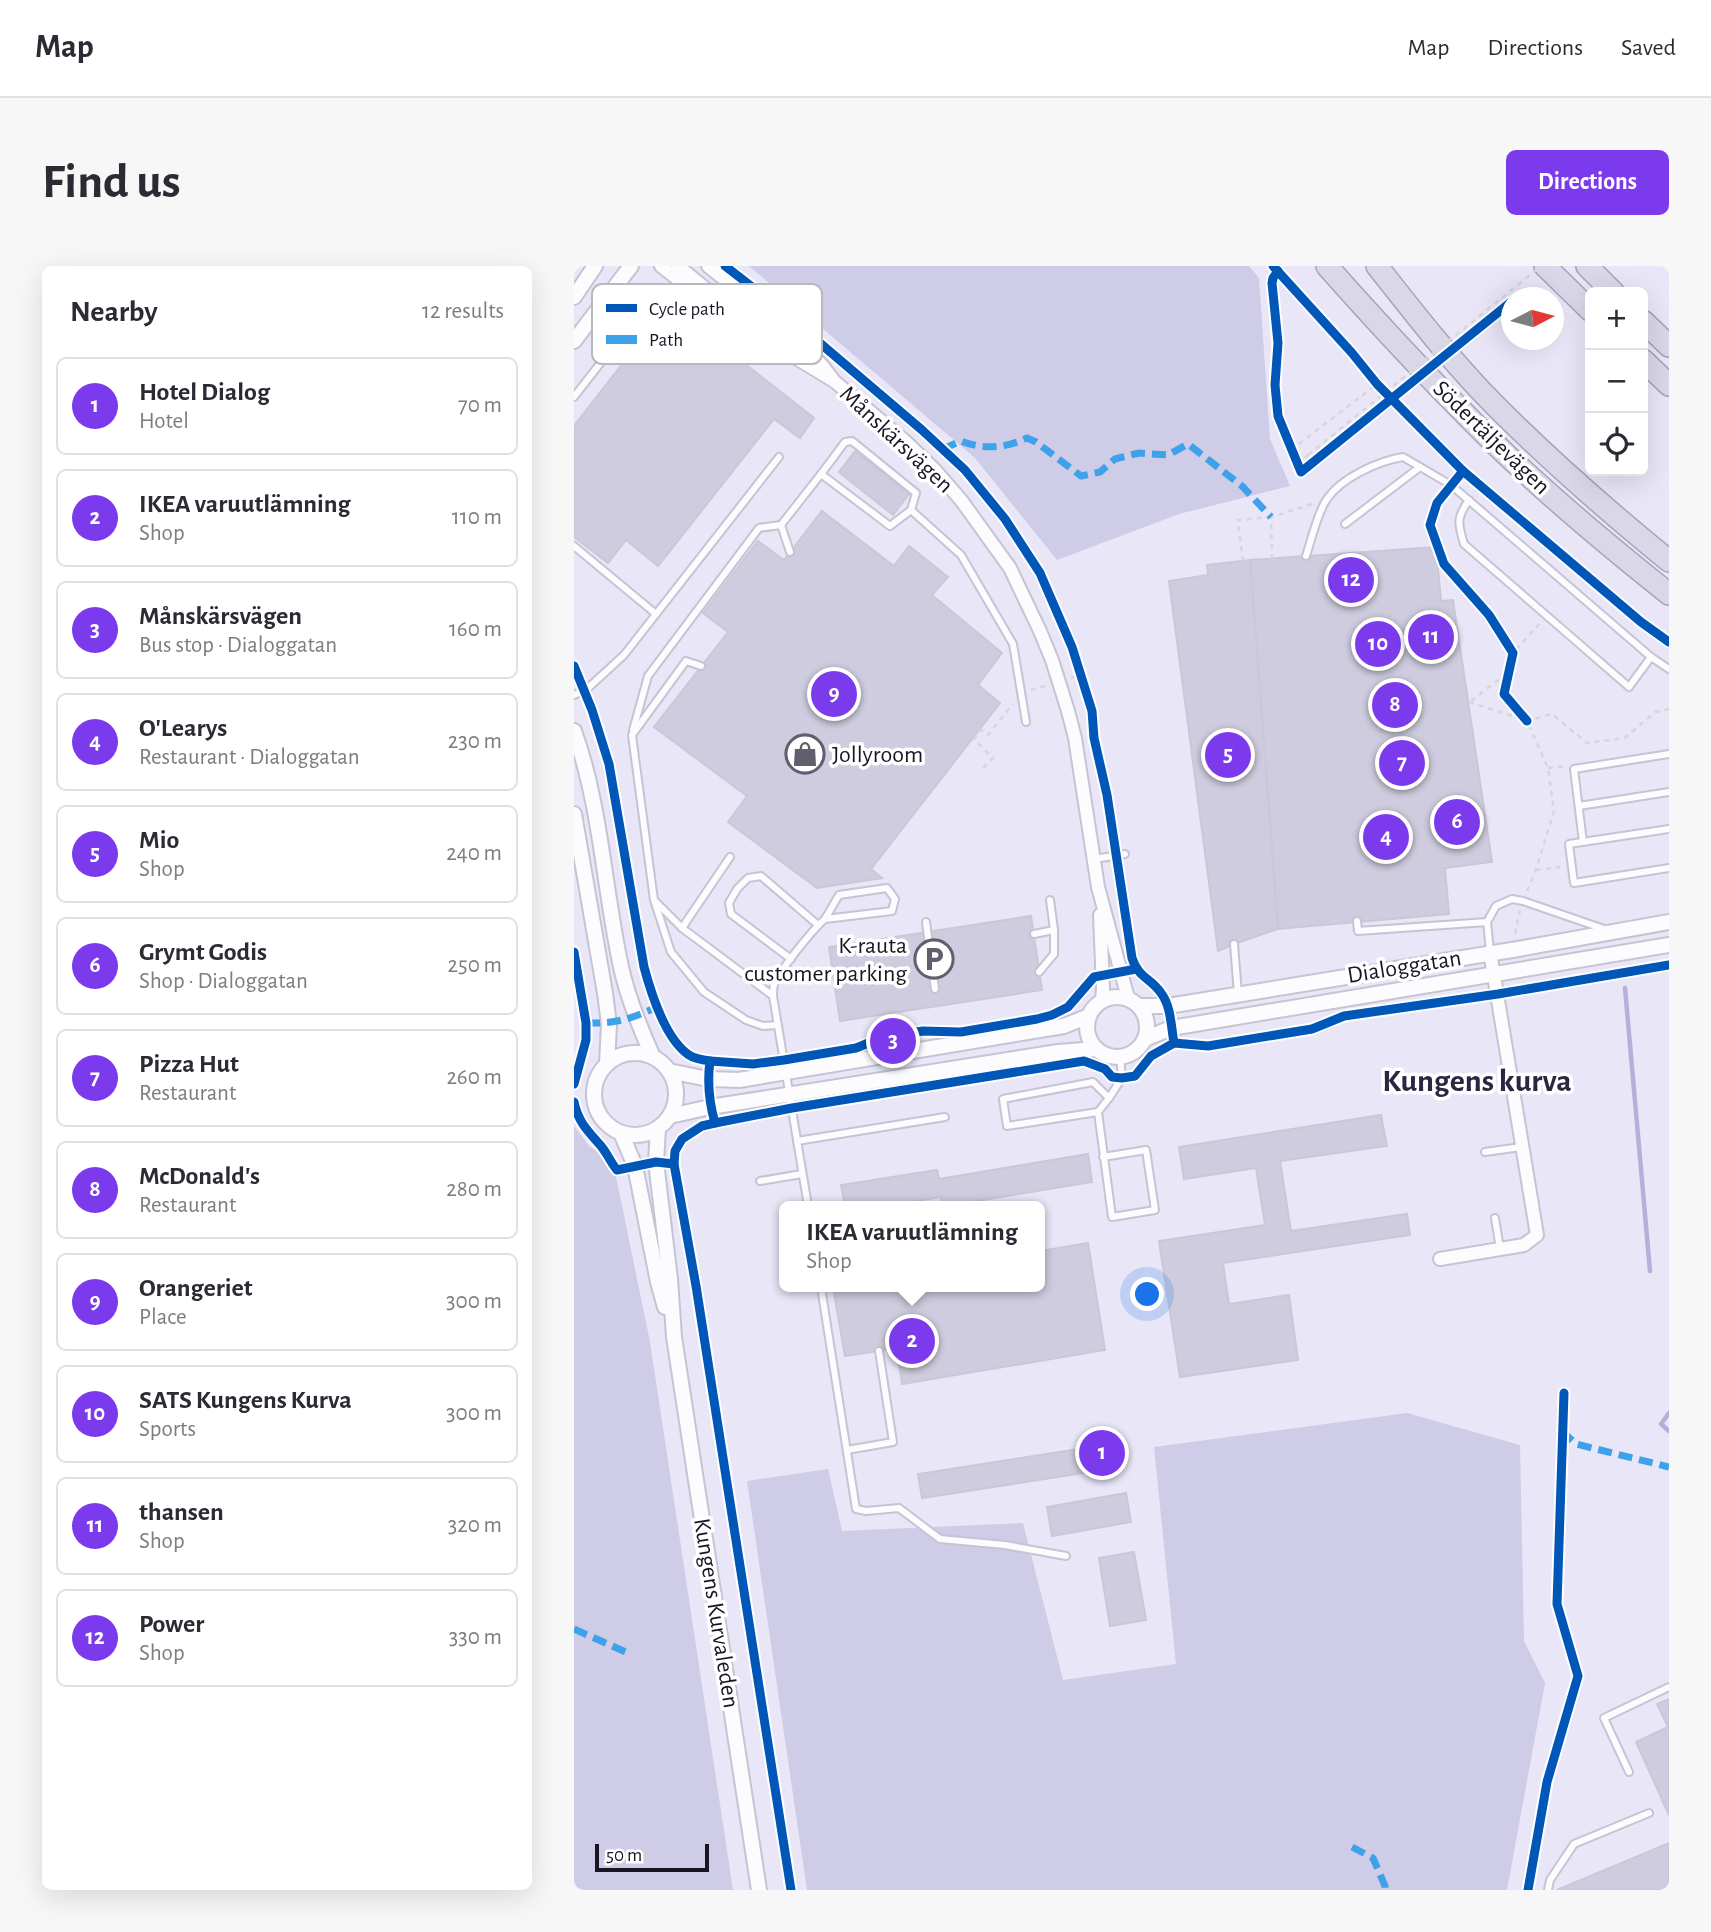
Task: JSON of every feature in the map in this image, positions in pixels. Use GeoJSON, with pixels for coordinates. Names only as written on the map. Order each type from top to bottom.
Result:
{"type":"FeatureCollection","features":[{"type":"Feature","properties":{"kind":"highway","name":"Södertäljevägen"},"geometry":{"type":"LineString","coordinates":[[1328,266],[1490,439],[1611,548],[1669,594]]}},
{"type":"Feature","properties":{"kind":"highway"},"geometry":{"type":"LineString","coordinates":[[1377,266],[1482,391],[1544,453],[1669,561]]}},
{"type":"Feature","properties":{"kind":"highway"},"geometry":{"type":"LineString","coordinates":[[1587,266],[1608,287]]}},
{"type":"Feature","properties":{"kind":"highway"},"geometry":{"type":"LineString","coordinates":[[1544,269],[1585,306]]}},
{"type":"Feature","properties":{"kind":"highway"},"geometry":{"type":"LineString","coordinates":[[1648,326],[1669,346]]}},
{"type":"Feature","properties":{"kind":"highway"},"geometry":{"type":"LineString","coordinates":[[1648,365],[1669,385]]}},
{"type":"Feature","properties":{"kind":"street"},"geometry":{"type":"LineString","coordinates":[[574,298],[595,266]]}},
{"type":"Feature","properties":{"kind":"street"},"geometry":{"type":"LineString","coordinates":[[617,284],[631,266]]}},
{"type":"Feature","properties":{"kind":"street","name":"Månskärsvägen"},"geometry":{"type":"LineString","coordinates":[[661,266],[684,284]]}},
{"type":"Feature","properties":{"kind":"street","name":"Månskärsvägen"},"geometry":{"type":"LineString","coordinates":[[678,266],[700,284]]}},
{"type":"Feature","properties":{"kind":"street","name":"Månskärsvägen"},"geometry":{"type":"LineString","coordinates":[[708,266],[730,284]]}},
{"type":"Feature","properties":{"kind":"street"},"geometry":{"type":"LineString","coordinates":[[574,341],[592,317]]}},
{"type":"Feature","properties":{"kind":"street","name":"Månskärsvägen"},"geometry":{"type":"LineString","coordinates":[[793,364],[834,381]]}},
{"type":"Feature","properties":{"kind":"street","name":"Månskärsvägen"},"geometry":{"type":"LineString","coordinates":[[806,364],[834,381],[935,470],[961,500],[1010,568],[1040,631],[1065,701],[1074,738],[1098,887],[1102,1001]]}},
{"type":"Feature","properties":{"kind":"street","name":"Månskärsvägen"},"geometry":{"type":"LineString","coordinates":[[822,364],[834,381]]}},
{"type":"Feature","properties":{"kind":"street"},"geometry":{"type":"LineString","coordinates":[[574,731],[589,783],[621,966],[635,1017],[653,1057]]}},
{"type":"Feature","properties":{"kind":"street"},"geometry":{"type":"LineString","coordinates":[[574,814],[605,993],[609,1024],[607,1064]]}},
{"type":"Feature","properties":{"kind":"street","name":"Månskärsvägen"},"geometry":{"type":"LineString","coordinates":[[1098,887],[1133,1002]]}},
{"type":"Feature","properties":{"kind":"street","name":"Dialoggatan"},"geometry":{"type":"LineString","coordinates":[[1133,1002],[1168,1006],[1669,922]]}},
{"type":"Feature","properties":{"kind":"street","name":"Dialoggatan"},"geometry":{"type":"LineString","coordinates":[[1145,1039],[1171,1028],[1669,945]]}},
{"type":"Feature","properties":{"kind":"street"},"geometry":{"type":"LineString","coordinates":[[1440,1259],[1524,1245],[1537,1235],[1490,952]]}},
{"type":"Feature","properties":{"kind":"street"},"geometry":{"type":"LineString","coordinates":[[1119,996],[1133,1002],[1147,1018],[1145,1039],[1130,1055],[1107,1056],[1096,1049],[1089,1039],[1089,1016],[1094,1007],[1110,997],[1119,996]]}},
{"type":"Feature","properties":{"kind":"street"},"geometry":{"type":"LineString","coordinates":[[669,1071],[708,1079],[738,1080],[1064,1027],[1089,1016]]}},
{"type":"Feature","properties":{"kind":"street"},"geometry":{"type":"LineString","coordinates":[[670,1116],[710,1107],[1069,1050],[1096,1049]]}},
{"type":"Feature","properties":{"kind":"street"},"geometry":{"type":"LineString","coordinates":[[642,1054],[653,1057],[669,1071],[676,1093],[675,1105],[670,1116],[658,1128],[646,1134],[621,1133],[609,1126],[600,1115],[595,1102],[594,1088],[599,1075],[607,1064],[617,1057],[642,1054]]}},
{"type":"Feature","properties":{"kind":"street","name":"Kungens Kurvaleden"},"geometry":{"type":"LineString","coordinates":[[658,1128],[656,1162],[674,1336],[759,1890]]}},
{"type":"Feature","properties":{"kind":"street","name":"Kungens Kurvaleden"},"geometry":{"type":"LineString","coordinates":[[621,1133],[635,1166],[658,1282],[674,1336]]}},
{"type":"Feature","properties":{"kind":"lane"},"geometry":{"type":"LineString","coordinates":[[574,397],[600,364]]}},
{"type":"Feature","properties":{"kind":"lane"},"geometry":{"type":"LineString","coordinates":[[778,1025],[763,1026],[746,1020],[704,992],[671,952],[654,900],[632,735],[648,676],[759,528],[781,525],[845,442],[852,441],[916,493],[911,510],[890,526],[821,474]]}},
{"type":"Feature","properties":{"kind":"lane"},"geometry":{"type":"LineString","coordinates":[[574,695],[588,688],[624,655],[779,457]]}},
{"type":"Feature","properties":{"kind":"lane"},"geometry":{"type":"LineString","coordinates":[[1306,556],[1325,500],[1340,484],[1385,460],[1403,457],[1451,485],[1651,657],[1669,669]]}},
{"type":"Feature","properties":{"kind":"lane"},"geometry":{"type":"LineString","coordinates":[[1345,524],[1420,467]]}},
{"type":"Feature","properties":{"kind":"lane"},"geometry":{"type":"LineString","coordinates":[[1469,500],[1461,512],[1458,526],[1464,544],[1546,616],[1629,687],[1651,657]]}},
{"type":"Feature","properties":{"kind":"lane"},"geometry":{"type":"LineString","coordinates":[[911,510],[961,555],[1013,644],[1026,722]]}},
{"type":"Feature","properties":{"kind":"lane"},"geometry":{"type":"LineString","coordinates":[[781,525],[790,551]]}},
{"type":"Feature","properties":{"kind":"lane"},"geometry":{"type":"LineString","coordinates":[[574,547],[656,614]]}},
{"type":"Feature","properties":{"kind":"lane"},"geometry":{"type":"LineString","coordinates":[[632,735],[685,661],[701,666]]}},
{"type":"Feature","properties":{"kind":"lane"},"geometry":{"type":"LineString","coordinates":[[1583,842],[1574,769],[1669,754]]}},
{"type":"Feature","properties":{"kind":"lane"},"geometry":{"type":"LineString","coordinates":[[1579,806],[1669,792]]}},
{"type":"Feature","properties":{"kind":"lane"},"geometry":{"type":"LineString","coordinates":[[1669,829],[1569,844],[1574,883],[1669,868]]}},
{"type":"Feature","properties":{"kind":"lane"},"geometry":{"type":"LineString","coordinates":[[1094,859],[1125,854]]}},
{"type":"Feature","properties":{"kind":"lane"},"geometry":{"type":"LineString","coordinates":[[682,928],[730,857]]}},
{"type":"Feature","properties":{"kind":"lane"},"geometry":{"type":"LineString","coordinates":[[791,959],[732,914],[729,903],[737,889],[748,877],[761,876],[818,925]]}},
{"type":"Feature","properties":{"kind":"lane"},"geometry":{"type":"LineString","coordinates":[[807,1201],[773,996],[775,984],[791,959],[825,919],[839,895],[887,888],[895,899],[892,911],[825,919]]}},
{"type":"Feature","properties":{"kind":"lane"},"geometry":{"type":"LineString","coordinates":[[1490,952],[1487,922],[1496,906],[1512,899],[1613,932]]}},
{"type":"Feature","properties":{"kind":"lane"},"geometry":{"type":"LineString","coordinates":[[654,900],[682,928],[773,996]]}},
{"type":"Feature","properties":{"kind":"lane"},"geometry":{"type":"LineString","coordinates":[[1039,972],[1054,954],[1050,900]]}},
{"type":"Feature","properties":{"kind":"lane"},"geometry":{"type":"LineString","coordinates":[[1357,921],[1358,931],[1487,922]]}},
{"type":"Feature","properties":{"kind":"lane"},"geometry":{"type":"LineString","coordinates":[[926,922],[935,989]]}},
{"type":"Feature","properties":{"kind":"lane"},"geometry":{"type":"LineString","coordinates":[[1034,934],[1054,930]]}},
{"type":"Feature","properties":{"kind":"lane"},"geometry":{"type":"LineString","coordinates":[[1234,944],[1238,994]]}},
{"type":"Feature","properties":{"kind":"lane"},"geometry":{"type":"LineString","coordinates":[[1109,1098],[1093,1082],[1003,1099],[1007,1126],[1098,1112],[1109,1098],[1122,1078],[1120,1057]]}},
{"type":"Feature","properties":{"kind":"lane"},"geometry":{"type":"LineString","coordinates":[[1098,1112],[1103,1157],[1112,1217],[1155,1210],[1146,1150],[1103,1157]]}},
{"type":"Feature","properties":{"kind":"lane"},"geometry":{"type":"LineString","coordinates":[[797,1141],[945,1117]]}},
{"type":"Feature","properties":{"kind":"lane"},"geometry":{"type":"LineString","coordinates":[[1485,1152],[1523,1147]]}},
{"type":"Feature","properties":{"kind":"lane"},"geometry":{"type":"LineString","coordinates":[[760,1181],[802,1174]]}},
{"type":"Feature","properties":{"kind":"lane"},"geometry":{"type":"LineString","coordinates":[[1495,1217],[1500,1249]]}},
{"type":"Feature","properties":{"kind":"lane"},"geometry":{"type":"LineString","coordinates":[[822,1292],[856,1509],[866,1511],[899,1508],[940,1539],[1005,1545],[1066,1556]]}},
{"type":"Feature","properties":{"kind":"lane"},"geometry":{"type":"LineString","coordinates":[[847,1450],[893,1442],[879,1351]]}},
{"type":"Feature","properties":{"kind":"lane"},"geometry":{"type":"LineString","coordinates":[[1629,1772],[1604,1718],[1669,1687]]}},
{"type":"Feature","properties":{"kind":"lane"},"geometry":{"type":"LineString","coordinates":[[1548,1890],[1550,1880],[1574,1844],[1649,1813]]}},
{"type":"Feature","properties":{"kind":"path"},"geometry":{"type":"LineString","coordinates":[[1528,287],[1544,269]]}},
{"type":"Feature","properties":{"kind":"path"},"geometry":{"type":"LineString","coordinates":[[1377,384],[1289,445],[1301,472],[1311,459],[1544,269]]}},
{"type":"Feature","properties":{"kind":"path"},"geometry":{"type":"LineString","coordinates":[[1311,459],[1501,310]]}},
{"type":"Feature","properties":{"kind":"path"},"geometry":{"type":"LineString","coordinates":[[1369,373],[1392,399]]}},
{"type":"Feature","properties":{"kind":"path"},"geometry":{"type":"LineString","coordinates":[[1242,561],[1238,520],[1271,517],[1325,500]]}},
{"type":"Feature","properties":{"kind":"path"},"geometry":{"type":"LineString","coordinates":[[1271,517],[1272,559]]}},
{"type":"Feature","properties":{"kind":"path"},"geometry":{"type":"LineString","coordinates":[[1546,616],[1513,653],[1501,678],[1469,702],[1527,721],[1552,714],[1587,743],[1625,738],[1655,712],[1669,709]]}},
{"type":"Feature","properties":{"kind":"path"},"geometry":{"type":"LineString","coordinates":[[1507,644],[1513,653],[1507,680]]}},
{"type":"Feature","properties":{"kind":"path"},"geometry":{"type":"LineString","coordinates":[[1078,665],[1086,690]]}},
{"type":"Feature","properties":{"kind":"path"},"geometry":{"type":"LineString","coordinates":[[1512,703],[1527,721],[1548,768],[1554,811],[1515,931],[1518,949]]}},
{"type":"Feature","properties":{"kind":"path"},"geometry":{"type":"LineString","coordinates":[[983,768],[993,758],[974,739],[981,730],[988,735]]}},
{"type":"Feature","properties":{"kind":"path"},"geometry":{"type":"LineString","coordinates":[[1548,768],[1567,765],[1574,769]]}},
{"type":"Feature","properties":{"kind":"path"},"geometry":{"type":"LineString","coordinates":[[1536,870],[1571,866]]}},
{"type":"Feature","properties":{"kind":"path"},"geometry":{"type":"LineString","coordinates":[[1522,970],[1525,989]]}},
{"type":"Feature","properties":{"kind":"path"},"geometry":{"type":"LineString","coordinates":[[1498,994],[1538,987]]}},
{"type":"Feature","properties":{"kind":"shaded area"},"geometry":{"type":"Polygon","coordinates":[[[749,266],[1249,266],[1259,278],[1270,439],[1290,486],[1179,514],[1057,560],[975,458],[822,328],[822,284],[770,284],[749,266]]]}},
{"type":"Feature","properties":{"kind":"shaded area"},"geometry":{"type":"Polygon","coordinates":[[[574,1126],[589,1146],[613,1162],[650,1342],[733,1890],[574,1890],[574,1126]]]}},
{"type":"Feature","properties":{"kind":"shaded area"},"geometry":{"type":"Polygon","coordinates":[[[1407,1413],[1520,1445],[1524,1641],[1545,1683],[1507,1890],[807,1890],[747,1481],[828,1469],[842,1531],[1023,1523],[1063,1680],[1176,1664],[1154,1447],[1407,1413]]]}},
{"type":"Feature","properties":{"kind":"building"},"geometry":{"type":"Polygon","coordinates":[[[622,364],[745,364],[814,418],[800,438],[774,419],[658,566],[626,540],[608,563],[574,537],[574,426],[622,364]]]}},
{"type":"Feature","properties":{"kind":"building"},"geometry":{"type":"Polygon","coordinates":[[[855,451],[909,494],[893,515],[839,472],[855,451]]]}},
{"type":"Feature","properties":{"kind":"building"},"geometry":{"type":"Polygon","coordinates":[[[822,511],[894,566],[909,546],[948,577],[932,595],[1002,653],[978,685],[1000,703],[871,869],[882,878],[817,888],[728,822],[747,796],[654,727],[728,632],[703,613],[758,541],[784,560],[822,511]]]}},
{"type":"Feature","properties":{"kind":"building"},"geometry":{"type":"Polygon","coordinates":[[[1436,547],[1441,601],[1453,600],[1492,862],[1445,868],[1449,914],[1278,929],[1250,560],[1436,547]]]}},
{"type":"Feature","properties":{"kind":"building"},"geometry":{"type":"Polygon","coordinates":[[[1250,560],[1278,929],[1218,951],[1169,581],[1208,575],[1207,565],[1250,560]]]}},
{"type":"Feature","properties":{"kind":"building","name":"K-rauta customer parking"},"geometry":{"type":"Polygon","coordinates":[[[1031,916],[1042,990],[840,1021],[829,947],[1031,916]]]}},
{"type":"Feature","properties":{"kind":"building"},"geometry":{"type":"Polygon","coordinates":[[[1381,1115],[1387,1146],[1280,1161],[1291,1231],[1407,1214],[1410,1235],[1223,1263],[1229,1304],[1289,1295],[1298,1360],[1180,1377],[1159,1241],[1265,1225],[1256,1168],[1184,1179],[1179,1147],[1381,1115]]]}},
{"type":"Feature","properties":{"kind":"building"},"geometry":{"type":"Polygon","coordinates":[[[1088,1154],[1092,1182],[977,1201],[942,1201],[941,1197],[917,1201],[844,1201],[841,1185],[937,1170],[939,1179],[1088,1154]]]}},
{"type":"Feature","properties":{"kind":"building"},"geometry":{"type":"Polygon","coordinates":[[[1088,1243],[1105,1350],[902,1384],[897,1348],[845,1356],[834,1292],[1045,1292],[1045,1250],[1088,1243]]]}},
{"type":"Feature","properties":{"kind":"building"},"geometry":{"type":"Polygon","coordinates":[[[1118,1443],[1122,1467],[922,1498],[918,1474],[1118,1443]]]}},
{"type":"Feature","properties":{"kind":"building"},"geometry":{"type":"Polygon","coordinates":[[[1126,1493],[1131,1522],[1052,1536],[1047,1507],[1126,1493]]]}},
{"type":"Feature","properties":{"kind":"building"},"geometry":{"type":"Polygon","coordinates":[[[1134,1552],[1146,1620],[1110,1626],[1099,1558],[1134,1552]]]}},
{"type":"Feature","properties":{"kind":"building"},"geometry":{"type":"Polygon","coordinates":[[[1669,1699],[1669,1815],[1636,1742],[1668,1727],[1657,1704],[1669,1699]]]}},
{"type":"Feature","properties":{"kind":"building"},"geometry":{"type":"Polygon","coordinates":[[[1669,1843],[1669,1890],[1557,1890],[1669,1843]]]}},
{"type":"Feature","properties":{"kind":"waterway"},"geometry":{"type":"LineString","coordinates":[[1625,988],[1650,1271]]}},
{"type":"Feature","properties":{"kind":"waterway"},"geometry":{"type":"LineString","coordinates":[[1669,1413],[1661,1424],[1669,1431]]}},
{"type":"Feature","properties":{"kind":"marked path"},"geometry":{"type":"LineString","coordinates":[[943,449],[961,441],[994,447],[1027,438],[1081,476],[1100,472],[1115,459],[1139,453],[1168,455],[1188,444],[1242,486],[1271,517]]}},
{"type":"Feature","properties":{"kind":"marked path"},"geometry":{"type":"LineString","coordinates":[[586,1023],[623,1020],[657,1007]]}},
{"type":"Feature","properties":{"kind":"marked path"},"geometry":{"type":"LineString","coordinates":[[1562,1431],[1576,1444],[1669,1467]]}},
{"type":"Feature","properties":{"kind":"marked path"},"geometry":{"type":"LineString","coordinates":[[574,1629],[628,1653]]}},
{"type":"Feature","properties":{"kind":"marked path"},"geometry":{"type":"LineString","coordinates":[[1352,1847],[1373,1858],[1385,1890]]}},
{"type":"Feature","properties":{"kind":"cycle path"},"geometry":{"type":"LineString","coordinates":[[725,266],[748,284]]}},
{"type":"Feature","properties":{"kind":"cycle path"},"geometry":{"type":"LineString","coordinates":[[1273,266],[1377,384],[1463,471],[1641,622],[1669,642]]}},
{"type":"Feature","properties":{"kind":"cycle path"},"geometry":{"type":"LineString","coordinates":[[1278,271],[1272,283],[1278,343],[1275,385],[1278,416],[1301,472],[1501,310]]}},
{"type":"Feature","properties":{"kind":"cycle path"},"geometry":{"type":"LineString","coordinates":[[822,345],[965,470],[1005,519],[1040,573],[1072,647],[1092,711],[1094,738],[1107,795],[1132,958],[1141,974],[1157,988],[1167,1004],[1174,1043]]}},
{"type":"Feature","properties":{"kind":"cycle path"},"geometry":{"type":"LineString","coordinates":[[1463,471],[1437,503],[1430,525],[1444,564],[1489,615],[1513,653],[1504,694],[1527,721]]}},
{"type":"Feature","properties":{"kind":"cycle path"},"geometry":{"type":"LineString","coordinates":[[574,666],[592,710],[609,764],[644,967],[660,1015],[680,1048],[689,1055],[710,1061],[709,1092],[715,1123]]}},
{"type":"Feature","properties":{"kind":"cycle path"},"geometry":{"type":"LineString","coordinates":[[574,952],[586,1023],[586,1040],[574,1084]]}},
{"type":"Feature","properties":{"kind":"cycle path"},"geometry":{"type":"LineString","coordinates":[[791,1890],[696,1286],[674,1164],[675,1151],[682,1139],[702,1126],[792,1108],[1084,1061],[1105,1069],[1112,1077],[1135,1076],[1151,1056],[1174,1043],[1208,1046],[1312,1029],[1344,1016],[1498,994],[1669,965]]}},
{"type":"Feature","properties":{"kind":"cycle path"},"geometry":{"type":"LineString","coordinates":[[710,1061],[753,1064],[856,1048],[881,1038],[923,1031],[961,1032],[1037,1019],[1068,1007],[1094,977],[1136,969]]}},
{"type":"Feature","properties":{"kind":"cycle path"},"geometry":{"type":"LineString","coordinates":[[574,1102],[581,1121],[617,1170],[656,1162],[674,1164]]}},
{"type":"Feature","properties":{"kind":"cycle path"},"geometry":{"type":"LineString","coordinates":[[1528,1890],[1547,1782],[1578,1676],[1557,1604],[1564,1393]]}},
{"type":"Feature","properties":{"kind":"place","name":"Power"},"geometry":{"type":"Point","coordinates":[1351,580]}},
{"type":"Feature","properties":{"kind":"place","name":"thansen"},"geometry":{"type":"Point","coordinates":[1431,637]}},
{"type":"Feature","properties":{"kind":"place","name":"SATS Kungens Kurva"},"geometry":{"type":"Point","coordinates":[1378,644]}},
{"type":"Feature","properties":{"kind":"place","name":"Orangeriet"},"geometry":{"type":"Point","coordinates":[834,694]}},
{"type":"Feature","properties":{"kind":"place","name":"McDonald's"},"geometry":{"type":"Point","coordinates":[1395,705]}},
{"type":"Feature","properties":{"kind":"place","name":"Jollyroom"},"geometry":{"type":"Point","coordinates":[805,754]}},
{"type":"Feature","properties":{"kind":"place","name":"Mio"},"geometry":{"type":"Point","coordinates":[1228,755]}},
{"type":"Feature","properties":{"kind":"place","name":"Pizza Hut"},"geometry":{"type":"Point","coordinates":[1402,763]}},
{"type":"Feature","properties":{"kind":"place","name":"Grymt Godis"},"geometry":{"type":"Point","coordinates":[1457,822]}},
{"type":"Feature","properties":{"kind":"place","name":"O'Learys"},"geometry":{"type":"Point","coordinates":[1386,837]}},
{"type":"Feature","properties":{"kind":"place","name":"K-rauta customer parking"},"geometry":{"type":"Point","coordinates":[934,959]}},
{"type":"Feature","properties":{"kind":"place","name":"Månskärsvägen"},"geometry":{"type":"Point","coordinates":[893,1041]}},
{"type":"Feature","properties":{"kind":"place","name":"IKEA varuutlämning"},"geometry":{"type":"Point","coordinates":[912,1341]}},
{"type":"Feature","properties":{"kind":"place","name":"Hotel Dialog"},"geometry":{"type":"Point","coordinates":[1102,1453]}},
{"type":"Feature","properties":{"kind":"district","name":"Kungens kurva"},"geometry":{"type":"Point","coordinates":[1477,1080]}}]}
